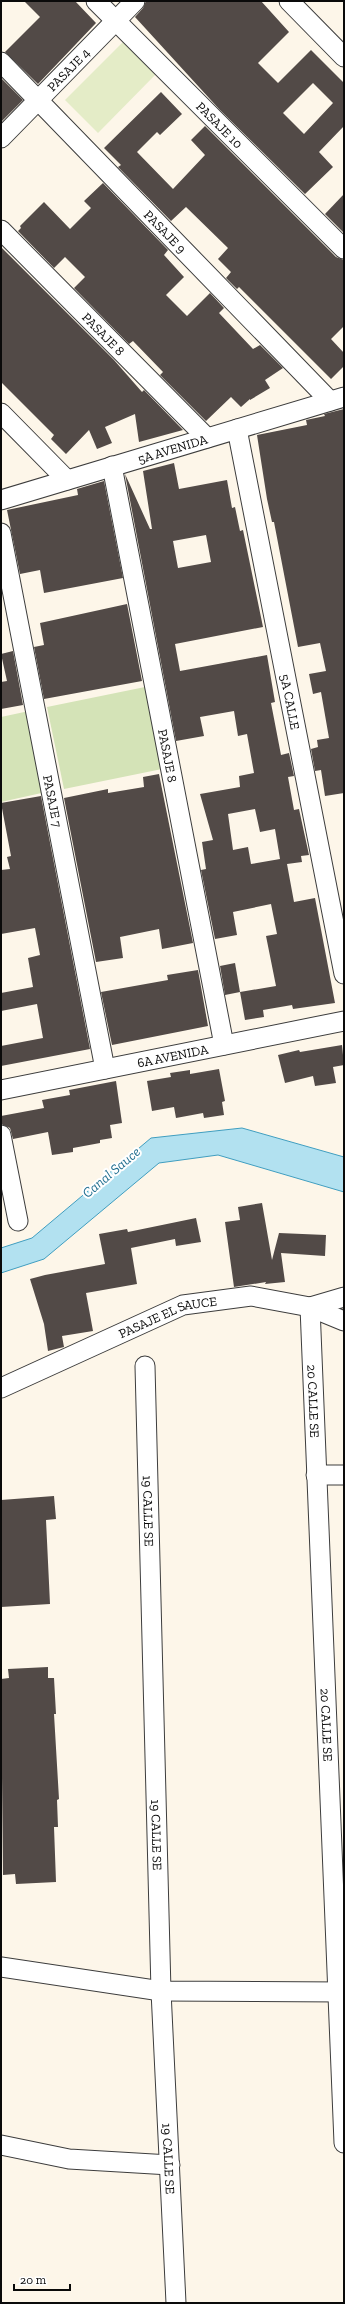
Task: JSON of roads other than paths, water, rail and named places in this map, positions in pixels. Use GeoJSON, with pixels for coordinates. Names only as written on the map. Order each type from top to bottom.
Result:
{"type":"FeatureCollection","features":[{"type":"Feature","properties":{"kind":"street","name":"PASAJE 10"},"geometry":{"type":"LineString","coordinates":[[96,1],[344,249]]}},
{"type":"Feature","properties":{"kind":"street","name":"PASAJE 4"},"geometry":{"type":"LineString","coordinates":[[1,138],[135,1]]}},
{"type":"Feature","properties":{"kind":"street"},"geometry":{"type":"LineString","coordinates":[[289,1],[344,58]]}},
{"type":"Feature","properties":{"kind":"street","name":"PASAJE 9"},"geometry":{"type":"LineString","coordinates":[[1,62],[38,101],[337,399]]}},
{"type":"Feature","properties":{"kind":"street","name":"PASAJE 8"},"geometry":{"type":"LineString","coordinates":[[1,230],[207,438]]}},
{"type":"Feature","properties":{"kind":"street","name":"5A AVENIDA"},"geometry":{"type":"LineString","coordinates":[[1,500],[337,399]]}},
{"type":"Feature","properties":{"kind":"street"},"geometry":{"type":"LineString","coordinates":[[1,413],[66,480]]}},
{"type":"Feature","properties":{"kind":"street","name":"5A CALLE"},"geometry":{"type":"LineString","coordinates":[[237,429],[344,974]]}},
{"type":"Feature","properties":{"kind":"street","name":"PASAJE 8"},"geometry":{"type":"LineString","coordinates":[[112,466],[224,1045]]}},
{"type":"Feature","properties":{"kind":"street","name":"PASAJE 7"},"geometry":{"type":"LineString","coordinates":[[1,533],[105,1069]]}},
{"type":"Feature","properties":{"kind":"street","name":"6A AVENIDA"},"geometry":{"type":"LineString","coordinates":[[1,1090],[344,1021]]}},
{"type":"Feature","properties":{"kind":"street"},"geometry":{"type":"LineString","coordinates":[[1,1136],[18,1221]]}},
{"type":"Feature","properties":{"kind":"street","name":"PASAJE EL SAUCE"},"geometry":{"type":"LineString","coordinates":[[1,1388],[183,1305],[251,1296],[310,1307],[344,1297]]}},
{"type":"Feature","properties":{"kind":"street"},"geometry":{"type":"LineString","coordinates":[[310,1307],[344,1321]]}},
{"type":"Feature","properties":{"kind":"street","name":"20 CALLE SE"},"geometry":{"type":"LineString","coordinates":[[310,1307],[316,1475],[341,1993],[344,2143]]}},
{"type":"Feature","properties":{"kind":"street","name":"19 CALLE SE"},"geometry":{"type":"LineString","coordinates":[[145,1366],[162,1991],[176,2303]]}},
{"type":"Feature","properties":{"kind":"street"},"geometry":{"type":"LineString","coordinates":[[316,1475],[344,1475]]}},
{"type":"Feature","properties":{"kind":"street"},"geometry":{"type":"LineString","coordinates":[[1,1967],[162,1991],[341,1993]]}},
{"type":"Feature","properties":{"kind":"street"},"geometry":{"type":"LineString","coordinates":[[1,2145],[69,2159],[170,2165]]}},
{"type":"Feature","properties":{"kind":"water","name":"Canal Sauce"},"geometry":{"type":"Polygon","coordinates":[[[242,1128],[344,1157],[344,1192],[218,1155],[159,1163],[44,1259],[1,1273],[1,1248],[32,1238],[151,1138],[242,1128]]]}}]}
